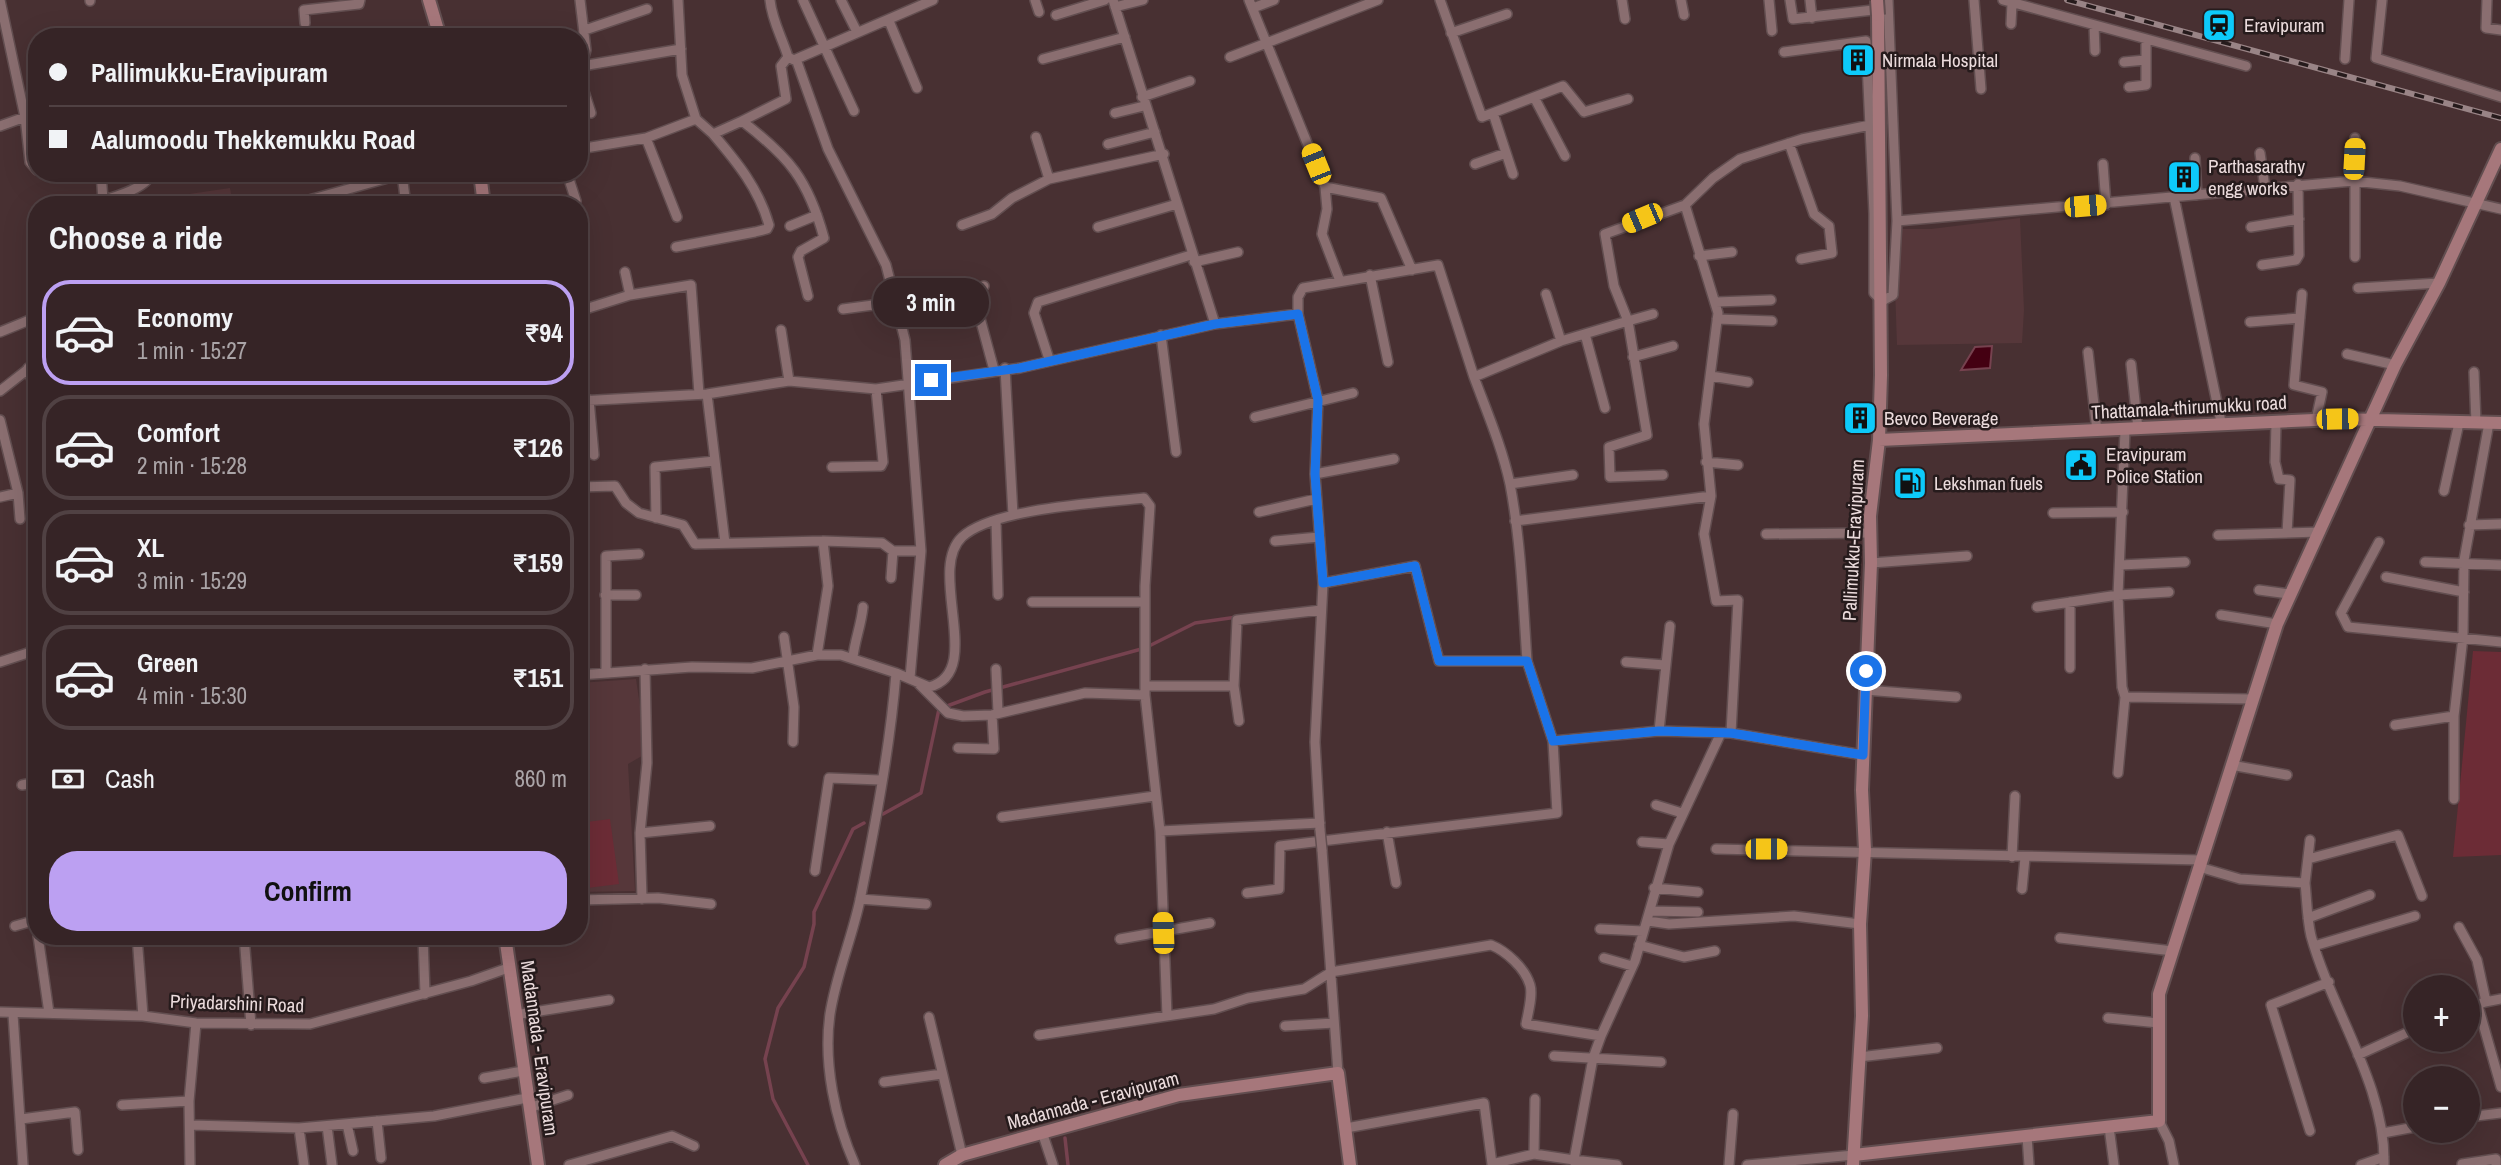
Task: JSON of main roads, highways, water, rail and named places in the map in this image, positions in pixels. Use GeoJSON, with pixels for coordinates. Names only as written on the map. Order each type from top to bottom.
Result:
{"type":"FeatureCollection","features":[{"type":"Feature","properties":{"kind":"main road"},"geometry":{"type":"LineString","coordinates":[[429,0],[437,28]]}},
{"type":"Feature","properties":{"kind":"main road","name":"Pallimukku-Eravipuram"},"geometry":{"type":"LineString","coordinates":[[1854,1160],[1862,1017],[1860,924],[1865,850],[1863,755],[1870,533],[1879,440],[1882,301],[1875,124],[1884,3]]}},
{"type":"Feature","properties":{"kind":"main road"},"geometry":{"type":"LineString","coordinates":[[1854,1160],[2159,1121],[2159,994],[2277,624],[2395,365],[2439,283],[2501,149]]}},
{"type":"Feature","properties":{"kind":"main road","name":"Thattamala-thirumukku road"},"geometry":{"type":"LineString","coordinates":[[1879,440],[2131,430],[2221,422],[2276,423],[2371,418],[2488,423]]}},
{"type":"Feature","properties":{"kind":"main road","name":"Madannada - Eravipuram"},"geometry":{"type":"LineString","coordinates":[[506,945],[538,1165]]}},
{"type":"Feature","properties":{"kind":"main road","name":"Madannada - Eravipuram"},"geometry":{"type":"LineString","coordinates":[[945,1165],[961,1155],[1042,1135],[1179,1094],[1338,1073],[1350,1165]]}},
{"type":"Feature","properties":{"kind":"waterway"},"geometry":{"type":"LineString","coordinates":[[883,814],[921,793],[939,709],[985,692],[1145,648],[1195,623],[1286,610]]}},
{"type":"Feature","properties":{"kind":"waterway"},"geometry":{"type":"LineString","coordinates":[[808,1165],[773,1099],[765,1059],[778,1008],[804,967],[814,924],[814,912],[853,829],[864,823]]}},
{"type":"Feature","properties":{"kind":"waterway"},"geometry":{"type":"LineString","coordinates":[[1065,1138],[1068,1165]]}},
{"type":"Feature","properties":{"kind":"railway"},"geometry":{"type":"LineString","coordinates":[[2067,0],[2501,118]]}},
{"type":"Feature","properties":{"kind":"place","name":"Eravipuram"},"geometry":{"type":"Point","coordinates":[2219,25]}},
{"type":"Feature","properties":{"kind":"place","name":"Nirmala Hospital"},"geometry":{"type":"Point","coordinates":[1858,60]}},
{"type":"Feature","properties":{"kind":"place","name":"Parthasarathy engg works"},"geometry":{"type":"Point","coordinates":[2184,177]}},
{"type":"Feature","properties":{"kind":"place","name":"Bevco Beverage"},"geometry":{"type":"Point","coordinates":[1860,418]}},
{"type":"Feature","properties":{"kind":"place","name":"Eravipuram Police Station"},"geometry":{"type":"Point","coordinates":[2081,465]}},
{"type":"Feature","properties":{"kind":"place","name":"Lekshman fuels"},"geometry":{"type":"Point","coordinates":[1910,483]}}]}
